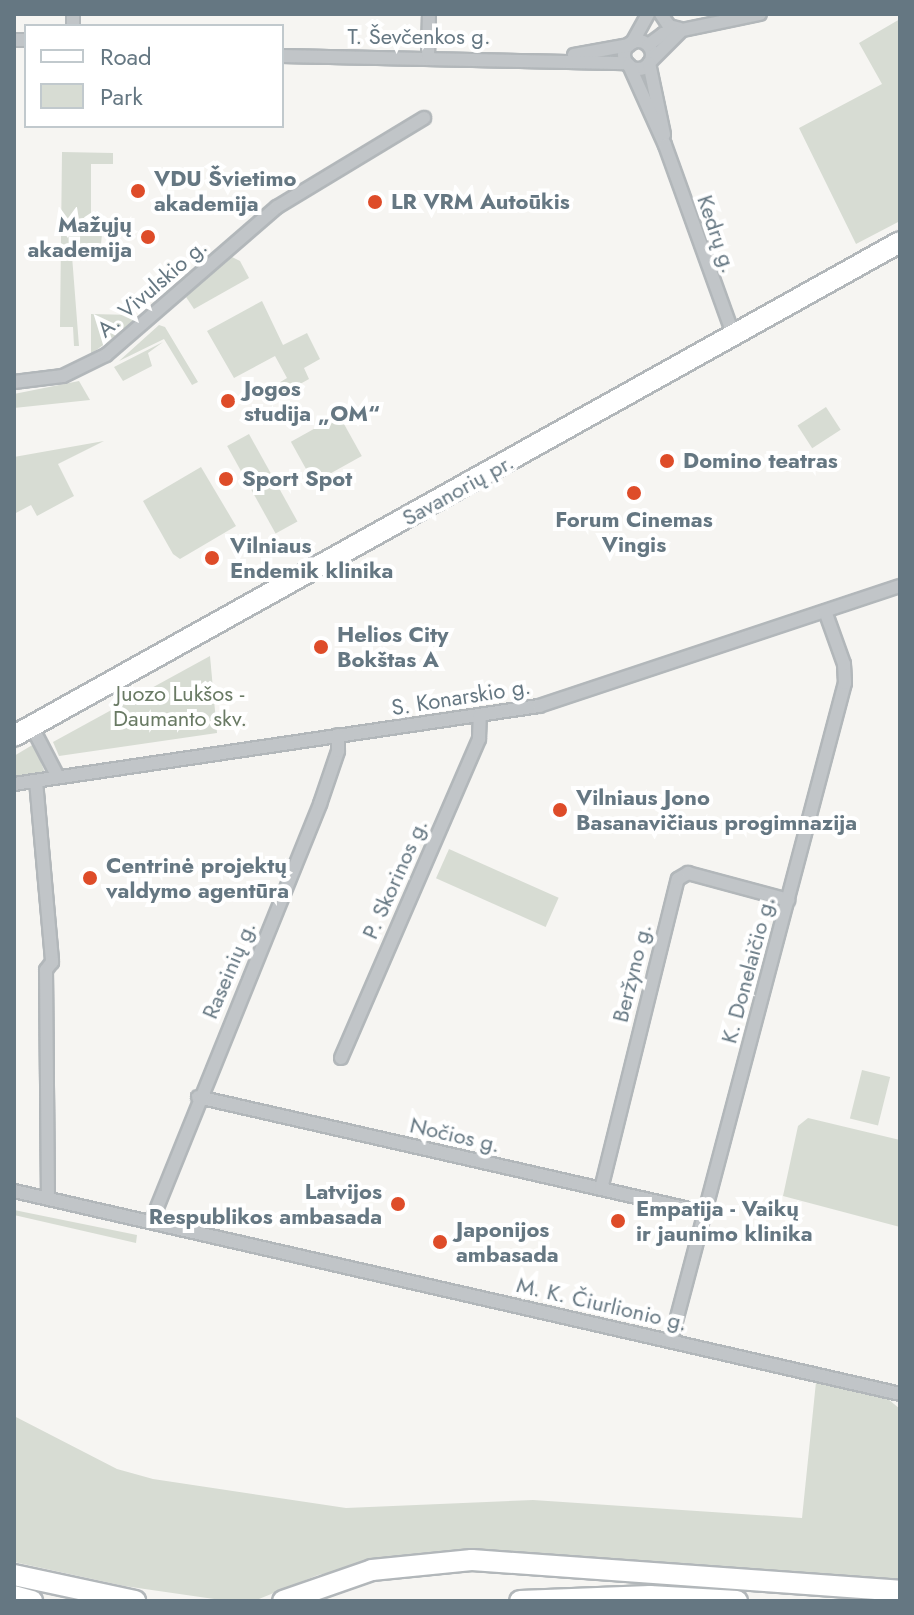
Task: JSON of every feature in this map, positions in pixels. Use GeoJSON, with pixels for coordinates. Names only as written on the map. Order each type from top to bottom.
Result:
{"type":"FeatureCollection","features":[{"type":"Feature","properties":{"kind":"main road","name":"Savanorių pr."},"geometry":{"type":"LineString","coordinates":[[23,732],[900,242]]}},
{"type":"Feature","properties":{"kind":"main road"},"geometry":{"type":"LineString","coordinates":[[283,1601],[324,1584],[399,1565],[472,1560],[900,1591]]}},
{"type":"Feature","properties":{"kind":"main road"},"geometry":{"type":"LineString","coordinates":[[14,1575],[135,1601]]}},
{"type":"Feature","properties":{"kind":"main road"},"geometry":{"type":"LineString","coordinates":[[14,1596],[32,1601]]}},
{"type":"Feature","properties":{"kind":"main road"},"geometry":{"type":"LineString","coordinates":[[520,1601],[650,1596],[737,1601]]}},
{"type":"Feature","properties":{"kind":"street"},"geometry":{"type":"LineString","coordinates":[[428,57],[429,14]]}},
{"type":"Feature","properties":{"kind":"street"},"geometry":{"type":"LineString","coordinates":[[628,64],[650,14]]}},
{"type":"Feature","properties":{"kind":"street"},"geometry":{"type":"LineString","coordinates":[[661,14],[669,26],[683,30]]}},
{"type":"Feature","properties":{"kind":"street"},"geometry":{"type":"LineString","coordinates":[[639,44],[683,30],[760,14]]}},
{"type":"Feature","properties":{"kind":"street"},"geometry":{"type":"LineString","coordinates":[[650,62],[683,30]]}},
{"type":"Feature","properties":{"kind":"street","name":"T. Ševčenkos g."},"geometry":{"type":"LineString","coordinates":[[556,58],[639,44]]}},
{"type":"Feature","properties":{"kind":"street","name":"Kedrų g."},"geometry":{"type":"LineString","coordinates":[[639,44],[650,62],[665,145]]}},
{"type":"Feature","properties":{"kind":"street","name":"T. Ševčenkos g."},"geometry":{"type":"LineString","coordinates":[[284,56],[556,58],[628,64],[641,68],[650,62]]}},
{"type":"Feature","properties":{"kind":"street","name":"Kedrų g."},"geometry":{"type":"LineString","coordinates":[[628,64],[665,145],[733,334]]}},
{"type":"Feature","properties":{"kind":"street","name":"A. Vivulskio g."},"geometry":{"type":"LineString","coordinates":[[14,382],[63,376],[106,355],[277,207],[424,118]]}},
{"type":"Feature","properties":{"kind":"street","name":"S. Konarskio g."},"geometry":{"type":"LineString","coordinates":[[14,784],[57,775],[480,715],[560,700],[900,586]]}},
{"type":"Feature","properties":{"kind":"street","name":"K. Donelaičio g."},"geometry":{"type":"LineString","coordinates":[[671,1340],[702,1212],[845,683],[844,664],[825,611]]}},
{"type":"Feature","properties":{"kind":"street","name":"P. Skorinos g."},"geometry":{"type":"LineString","coordinates":[[341,1058],[479,739],[480,715]]}},
{"type":"Feature","properties":{"kind":"street"},"geometry":{"type":"LineString","coordinates":[[23,732],[57,775]]}},
{"type":"Feature","properties":{"kind":"street","name":"Raseinių g."},"geometry":{"type":"LineString","coordinates":[[152,1220],[198,1097],[320,804],[338,751],[338,735]]}},
{"type":"Feature","properties":{"kind":"street"},"geometry":{"type":"LineString","coordinates":[[36,781],[52,962],[46,970],[48,1198]]}},
{"type":"Feature","properties":{"kind":"street","name":"Beržyno g."},"geometry":{"type":"LineString","coordinates":[[601,1189],[678,879],[688,873],[788,900]]}},
{"type":"Feature","properties":{"kind":"street","name":"Nočios g."},"geometry":{"type":"LineString","coordinates":[[198,1097],[702,1212]]}},
{"type":"Feature","properties":{"kind":"street","name":"M. K. Čiurlionio g."},"geometry":{"type":"LineString","coordinates":[[14,1191],[152,1220],[900,1394]]}},
{"type":"Feature","properties":{"kind":"green space"},"geometry":{"type":"Polygon","coordinates":[[[900,19],[900,221],[856,244],[799,128],[882,84],[859,43],[900,19]]]}},
{"type":"Feature","properties":{"kind":"green space"},"geometry":{"type":"Polygon","coordinates":[[[62,152],[113,153],[113,164],[91,164],[91,214],[104,215],[101,244],[93,245],[93,251],[75,250],[72,256],[79,346],[74,346],[73,327],[60,327],[62,152]]]}},
{"type":"Feature","properties":{"kind":"green space"},"geometry":{"type":"Polygon","coordinates":[[[228,255],[240,261],[249,278],[194,309],[186,297],[228,255]]]}},
{"type":"Feature","properties":{"kind":"green space"},"geometry":{"type":"Polygon","coordinates":[[[262,301],[283,345],[307,333],[320,359],[304,368],[309,379],[268,402],[262,393],[287,378],[275,356],[234,378],[207,331],[262,301]]]}},
{"type":"Feature","properties":{"kind":"green space"},"geometry":{"type":"Polygon","coordinates":[[[91,314],[133,315],[134,322],[91,354],[91,314]]]}},
{"type":"Feature","properties":{"kind":"green space"},"geometry":{"type":"Polygon","coordinates":[[[159,325],[165,327],[198,382],[192,385],[164,339],[119,361],[159,325]]]}},
{"type":"Feature","properties":{"kind":"green space"},"geometry":{"type":"Polygon","coordinates":[[[163,342],[148,353],[152,366],[123,381],[114,367],[163,342]]]}},
{"type":"Feature","properties":{"kind":"green space"},"geometry":{"type":"Polygon","coordinates":[[[79,381],[90,400],[14,408],[14,394],[79,381]]]}},
{"type":"Feature","properties":{"kind":"green space"},"geometry":{"type":"Polygon","coordinates":[[[826,407],[841,430],[812,448],[797,426],[826,407]]]}},
{"type":"Feature","properties":{"kind":"green space"},"geometry":{"type":"Polygon","coordinates":[[[339,415],[362,456],[314,483],[291,442],[339,415]]]}},
{"type":"Feature","properties":{"kind":"green space"},"geometry":{"type":"Polygon","coordinates":[[[249,434],[297,521],[276,534],[227,446],[249,434]]]}},
{"type":"Feature","properties":{"kind":"green space"},"geometry":{"type":"Polygon","coordinates":[[[104,441],[58,464],[74,496],[37,516],[31,505],[14,514],[14,457],[104,441]]]}},
{"type":"Feature","properties":{"kind":"green space"},"geometry":{"type":"Polygon","coordinates":[[[201,467],[236,526],[180,559],[173,554],[143,501],[201,467]]]}},
{"type":"Feature","properties":{"kind":"green space","name":"Juozo Lukšos - Daumanto skv."},"geometry":{"type":"Polygon","coordinates":[[[210,656],[217,733],[59,756],[53,742],[210,656]]]}},
{"type":"Feature","properties":{"kind":"green space"},"geometry":{"type":"Polygon","coordinates":[[[34,744],[45,773],[14,779],[14,756],[34,744]]]}},
{"type":"Feature","properties":{"kind":"green space"},"geometry":{"type":"Polygon","coordinates":[[[449,849],[559,898],[546,927],[436,878],[449,849]]]}},
{"type":"Feature","properties":{"kind":"green space"},"geometry":{"type":"Polygon","coordinates":[[[862,1070],[890,1077],[878,1126],[850,1119],[862,1070]]]}},
{"type":"Feature","properties":{"kind":"green space"},"geometry":{"type":"Polygon","coordinates":[[[808,1118],[900,1140],[900,1227],[783,1196],[798,1126],[808,1118]]]}},
{"type":"Feature","properties":{"kind":"green space"},"geometry":{"type":"Polygon","coordinates":[[[14,1210],[137,1235],[136,1243],[14,1215],[14,1210]]]}},
{"type":"Feature","properties":{"kind":"green space"},"geometry":{"type":"Polygon","coordinates":[[[816,1382],[888,1399],[900,1409],[900,1585],[376,1563],[318,1575],[254,1601],[228,1601],[124,1586],[14,1562],[14,1416],[117,1469],[153,1479],[346,1508],[533,1500],[802,1518],[816,1382]]]}},
{"type":"Feature","properties":{"kind":"place","name":"VDU Švietimo akademija"},"geometry":{"type":"Point","coordinates":[138,191]}},
{"type":"Feature","properties":{"kind":"place","name":"LR VRM Autoūkis"},"geometry":{"type":"Point","coordinates":[375,202]}},
{"type":"Feature","properties":{"kind":"place","name":"Mažųjų akademija"},"geometry":{"type":"Point","coordinates":[148,237]}},
{"type":"Feature","properties":{"kind":"place","name":"Jogos studija „OM“"},"geometry":{"type":"Point","coordinates":[228,401]}},
{"type":"Feature","properties":{"kind":"place","name":"Domino teatras"},"geometry":{"type":"Point","coordinates":[667,461]}},
{"type":"Feature","properties":{"kind":"place","name":"Sport Spot"},"geometry":{"type":"Point","coordinates":[226,479]}},
{"type":"Feature","properties":{"kind":"place","name":"Forum Cinemas Vingis"},"geometry":{"type":"Point","coordinates":[634,493]}},
{"type":"Feature","properties":{"kind":"place","name":"Vilniaus Endemik klinika"},"geometry":{"type":"Point","coordinates":[212,558]}},
{"type":"Feature","properties":{"kind":"place","name":"Helios City Bokštas A"},"geometry":{"type":"Point","coordinates":[321,647]}},
{"type":"Feature","properties":{"kind":"place","name":"Vilniaus Jono Basanavičiaus progimnazija"},"geometry":{"type":"Point","coordinates":[560,810]}},
{"type":"Feature","properties":{"kind":"place","name":"Centrinė projektų valdymo agentūra"},"geometry":{"type":"Point","coordinates":[90,878]}},
{"type":"Feature","properties":{"kind":"place","name":"Latvijos Respublikos ambasada"},"geometry":{"type":"Point","coordinates":[398,1204]}},
{"type":"Feature","properties":{"kind":"place","name":"Empatija - Vaikų ir jaunimo klinika"},"geometry":{"type":"Point","coordinates":[618,1221]}},
{"type":"Feature","properties":{"kind":"place","name":"Japonijos ambasada"},"geometry":{"type":"Point","coordinates":[440,1242]}}]}
